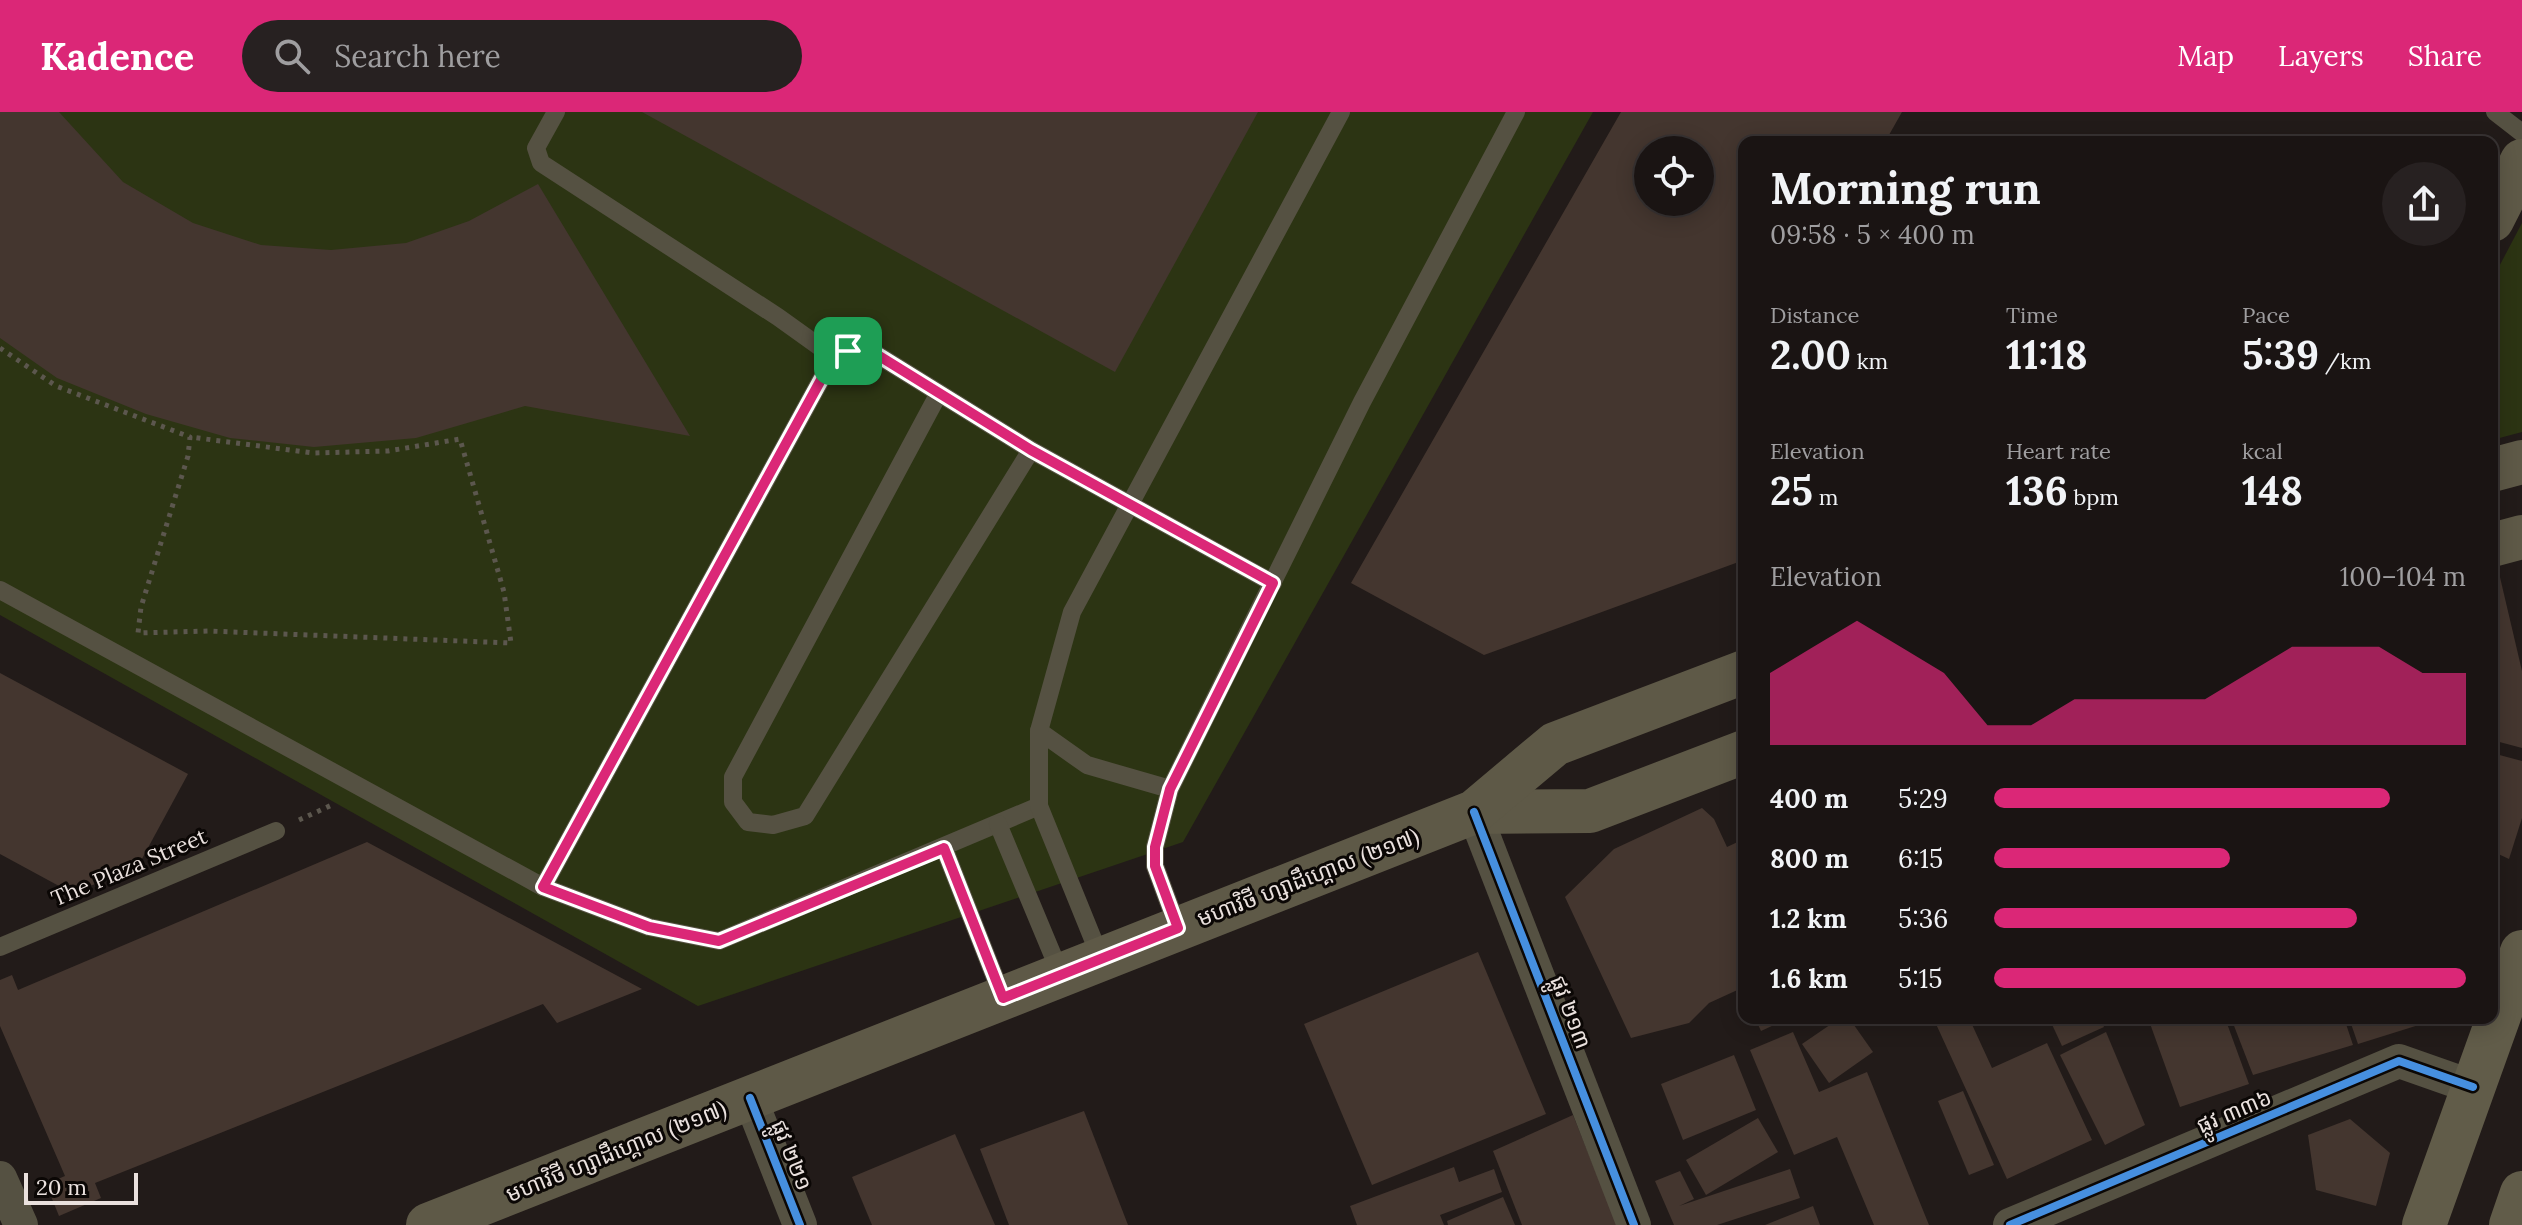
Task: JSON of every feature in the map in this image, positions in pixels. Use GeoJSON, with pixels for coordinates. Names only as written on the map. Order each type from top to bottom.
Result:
{"type":"FeatureCollection","features":[{"type":"Feature","properties":{"kind":"main road"},"geometry":{"type":"LineString","coordinates":[[2498,208],[2522,161]]}},
{"type":"Feature","properties":{"kind":"main road"},"geometry":{"type":"LineString","coordinates":[[2498,468],[2522,462]]}},
{"type":"Feature","properties":{"kind":"main road","name":"មហាវិថី ហ្សាដឹហ្គោល (២១៧)"},"geometry":{"type":"LineString","coordinates":[[428,1225],[1474,812],[1555,744],[1738,674]]}},
{"type":"Feature","properties":{"kind":"main road","name":"មហាវិថី ហ្សាដឹហ្គោល (២១៧)"},"geometry":{"type":"LineString","coordinates":[[1474,812],[1590,811],[1738,754]]}},
{"type":"Feature","properties":{"kind":"main road"},"geometry":{"type":"LineString","coordinates":[[2498,1018],[2522,952]]}},
{"type":"Feature","properties":{"kind":"main road"},"geometry":{"type":"LineString","coordinates":[[2424,1225],[2496,1024]]}},
{"type":"Feature","properties":{"kind":"main road"},"geometry":{"type":"LineString","coordinates":[[2511,1225],[2522,1193]]}},
{"type":"Feature","properties":{"kind":"street","name":"ផ្លូវ ២១៣"},"geometry":{"type":"LineString","coordinates":[[1474,812],[1634,1225]]}},
{"type":"Feature","properties":{"kind":"street","name":"ផ្លូវ ៣៣៦"},"geometry":{"type":"LineString","coordinates":[[2010,1225],[2399,1061],[2473,1087]]}},
{"type":"Feature","properties":{"kind":"street","name":"ផ្លូវ ២២១"},"geometry":{"type":"LineString","coordinates":[[750,1098],[800,1225]]}},
{"type":"Feature","properties":{"kind":"street"},"geometry":{"type":"LineString","coordinates":[[0,1178],[21,1225]]}},
{"type":"Feature","properties":{"kind":"lane"},"geometry":{"type":"LineString","coordinates":[[556,112],[536,148],[541,163],[778,317],[838,360]]}},
{"type":"Feature","properties":{"kind":"lane"},"geometry":{"type":"LineString","coordinates":[[1101,959],[1039,806],[1039,731],[1072,612],[1341,112]]}},
{"type":"Feature","properties":{"kind":"lane"},"geometry":{"type":"LineString","coordinates":[[1178,928],[1155,866],[1155,847],[1170,789],[1362,402],[1516,112]]}},
{"type":"Feature","properties":{"kind":"lane"},"geometry":{"type":"LineString","coordinates":[[2495,112],[2522,133]]}},
{"type":"Feature","properties":{"kind":"lane"},"geometry":{"type":"LineString","coordinates":[[543,887],[828,367],[848,351],[876,354],[1031,450],[1273,583]]}},
{"type":"Feature","properties":{"kind":"lane"},"geometry":{"type":"LineString","coordinates":[[939,393],[733,777],[733,802],[748,822],[773,825],[805,816],[1031,450]]}},
{"type":"Feature","properties":{"kind":"lane"},"geometry":{"type":"LineString","coordinates":[[0,590],[543,887],[649,927],[719,941],[1039,806]]}},
{"type":"Feature","properties":{"kind":"lane"},"geometry":{"type":"LineString","coordinates":[[1039,731],[1087,765],[1170,789]]}},
{"type":"Feature","properties":{"kind":"lane"},"geometry":{"type":"LineString","coordinates":[[998,824],[1061,975]]}},
{"type":"Feature","properties":{"kind":"lane","name":"The Plaza Street"},"geometry":{"type":"LineString","coordinates":[[0,947],[276,831]]}},
{"type":"Feature","properties":{"kind":"lane"},"geometry":{"type":"LineString","coordinates":[[944,848],[1003,998]]}},
{"type":"Feature","properties":{"kind":"path"},"geometry":{"type":"LineString","coordinates":[[0,348],[56,386],[190,437],[313,453],[388,451],[460,439],[504,592],[511,643],[208,631],[138,633],[141,607],[188,456],[190,437]]}},
{"type":"Feature","properties":{"kind":"path"},"geometry":{"type":"LineString","coordinates":[[276,831],[363,790]]}},
{"type":"Feature","properties":{"kind":"green space"},"geometry":{"type":"Polygon","coordinates":[[[0,112],[1593,112],[1183,842],[698,1006],[0,615],[0,112]]]}},
{"type":"Feature","properties":{"kind":"green space"},"geometry":{"type":"Polygon","coordinates":[[[2522,223],[2522,432],[2498,438],[2498,269],[2522,223]]]}},
{"type":"Feature","properties":{"kind":"building"},"geometry":{"type":"Polygon","coordinates":[[[0,112],[59,112],[123,182],[193,223],[261,245],[331,250],[406,243],[469,221],[538,184],[690,436],[525,406],[416,438],[314,447],[230,438],[146,414],[57,378],[0,338],[0,112]]]}},
{"type":"Feature","properties":{"kind":"building"},"geometry":{"type":"Polygon","coordinates":[[[642,112],[1258,112],[1115,372],[642,112]]]}},
{"type":"Feature","properties":{"kind":"building"},"geometry":{"type":"Polygon","coordinates":[[[1621,112],[1902,112],[1888,136],[1738,136],[1738,562],[1484,655],[1351,583],[1621,112]]]}},
{"type":"Feature","properties":{"kind":"building"},"geometry":{"type":"Polygon","coordinates":[[[2498,573],[2522,671],[2522,748],[2498,742],[2498,573]]]}},
{"type":"Feature","properties":{"kind":"building"},"geometry":{"type":"Polygon","coordinates":[[[0,673],[188,774],[137,868],[90,886],[59,886],[0,854],[0,673]]]}},
{"type":"Feature","properties":{"kind":"building"},"geometry":{"type":"Polygon","coordinates":[[[2498,755],[2522,761],[2522,818],[2509,859],[2498,854],[2498,755]]]}},
{"type":"Feature","properties":{"kind":"building"},"geometry":{"type":"Polygon","coordinates":[[[1702,808],[1714,819],[1727,847],[1738,842],[1738,990],[1709,1003],[1689,1023],[1631,1038],[1565,897],[1614,849],[1702,808]]]}},
{"type":"Feature","properties":{"kind":"building"},"geometry":{"type":"Polygon","coordinates":[[[367,842],[642,989],[557,1023],[543,1004],[95,1183],[101,1198],[59,1216],[46,1184],[65,1176],[0,1026],[0,980],[12,975],[18,990],[367,842]]]}},
{"type":"Feature","properties":{"kind":"building"},"geometry":{"type":"Polygon","coordinates":[[[1478,952],[1546,1114],[1372,1185],[1304,1024],[1478,952]]]}},
{"type":"Feature","properties":{"kind":"building"},"geometry":{"type":"Polygon","coordinates":[[[1758,1024],[1776,1024],[1761,1031],[1758,1024]]]}},
{"type":"Feature","properties":{"kind":"building"},"geometry":{"type":"Polygon","coordinates":[[[1831,1024],[1853,1024],[1873,1052],[1829,1083],[1802,1044],[1831,1024]]]}},
{"type":"Feature","properties":{"kind":"building"},"geometry":{"type":"Polygon","coordinates":[[[1936,1024],[1972,1024],[1992,1068],[2047,1043],[2092,1140],[2007,1179],[1936,1024]]]}},
{"type":"Feature","properties":{"kind":"building"},"geometry":{"type":"Polygon","coordinates":[[[2052,1024],[2103,1024],[2104,1027],[2062,1046],[2052,1024]]]}},
{"type":"Feature","properties":{"kind":"building"},"geometry":{"type":"Polygon","coordinates":[[[2150,1024],[2227,1024],[2249,1084],[2180,1107],[2150,1024]]]}},
{"type":"Feature","properties":{"kind":"building"},"geometry":{"type":"Polygon","coordinates":[[[2233,1024],[2346,1024],[2353,1045],[2253,1075],[2233,1024]]]}},
{"type":"Feature","properties":{"kind":"building"},"geometry":{"type":"Polygon","coordinates":[[[2351,1024],[2422,1024],[2358,1044],[2351,1024]]]}},
{"type":"Feature","properties":{"kind":"building"},"geometry":{"type":"Polygon","coordinates":[[[1793,1032],[1819,1092],[1867,1072],[1929,1225],[1874,1225],[1837,1137],[1794,1155],[1750,1050],[1793,1032]]]}},
{"type":"Feature","properties":{"kind":"building"},"geometry":{"type":"Polygon","coordinates":[[[2106,1032],[2145,1125],[2105,1145],[2060,1055],[2106,1032]]]}},
{"type":"Feature","properties":{"kind":"building"},"geometry":{"type":"Polygon","coordinates":[[[1734,1055],[1756,1110],[1683,1140],[1661,1084],[1734,1055]]]}},
{"type":"Feature","properties":{"kind":"building"},"geometry":{"type":"Polygon","coordinates":[[[1963,1091],[1994,1165],[1969,1175],[1938,1101],[1963,1091]]]}},
{"type":"Feature","properties":{"kind":"building"},"geometry":{"type":"Polygon","coordinates":[[[1084,1111],[1128,1225],[1009,1225],[980,1149],[1084,1111]]]}},
{"type":"Feature","properties":{"kind":"building"},"geometry":{"type":"Polygon","coordinates":[[[1573,1115],[1617,1225],[1522,1225],[1493,1151],[1573,1115]]]}},
{"type":"Feature","properties":{"kind":"building"},"geometry":{"type":"Polygon","coordinates":[[[1758,1118],[1778,1152],[1706,1195],[1686,1160],[1758,1118]]]}},
{"type":"Feature","properties":{"kind":"building"},"geometry":{"type":"Polygon","coordinates":[[[2350,1119],[2390,1153],[2376,1206],[2316,1190],[2308,1135],[2350,1119]]]}},
{"type":"Feature","properties":{"kind":"building"},"geometry":{"type":"Polygon","coordinates":[[[955,1134],[995,1225],[872,1225],[852,1177],[955,1134]]]}},
{"type":"Feature","properties":{"kind":"building"},"geometry":{"type":"Polygon","coordinates":[[[1454,1167],[1459,1182],[1494,1169],[1502,1192],[1440,1215],[1444,1225],[1357,1225],[1350,1206],[1454,1167]]]}},
{"type":"Feature","properties":{"kind":"building"},"geometry":{"type":"Polygon","coordinates":[[[1790,1169],[1800,1198],[1717,1225],[1674,1225],[1655,1181],[1680,1171],[1694,1199],[1679,1206],[1790,1169]]]}},
{"type":"Feature","properties":{"kind":"building"},"geometry":{"type":"Polygon","coordinates":[[[1503,1197],[1515,1225],[1448,1225],[1447,1221],[1503,1197]]]}},
{"type":"Feature","properties":{"kind":"building"},"geometry":{"type":"Polygon","coordinates":[[[1813,1206],[1820,1225],[1765,1225],[1813,1206]]]}},
{"type":"Feature","properties":{"kind":"cycle path"},"geometry":{"type":"LineString","coordinates":[[1474,812],[1634,1225]]}},
{"type":"Feature","properties":{"kind":"cycle path"},"geometry":{"type":"LineString","coordinates":[[2010,1225],[2399,1061],[2473,1087]]}},
{"type":"Feature","properties":{"kind":"cycle path"},"geometry":{"type":"LineString","coordinates":[[750,1098],[800,1225]]}},
{"type":"Feature","properties":{"kind":"route"},"geometry":{"type":"LineString","coordinates":[[848,351],[876,354],[1031,450],[1273,583],[1170,789],[1155,847],[1155,866],[1178,928],[1003,998],[965,894],[944,848],[719,941],[649,927],[543,887],[828,367],[848,351]]}}]}
